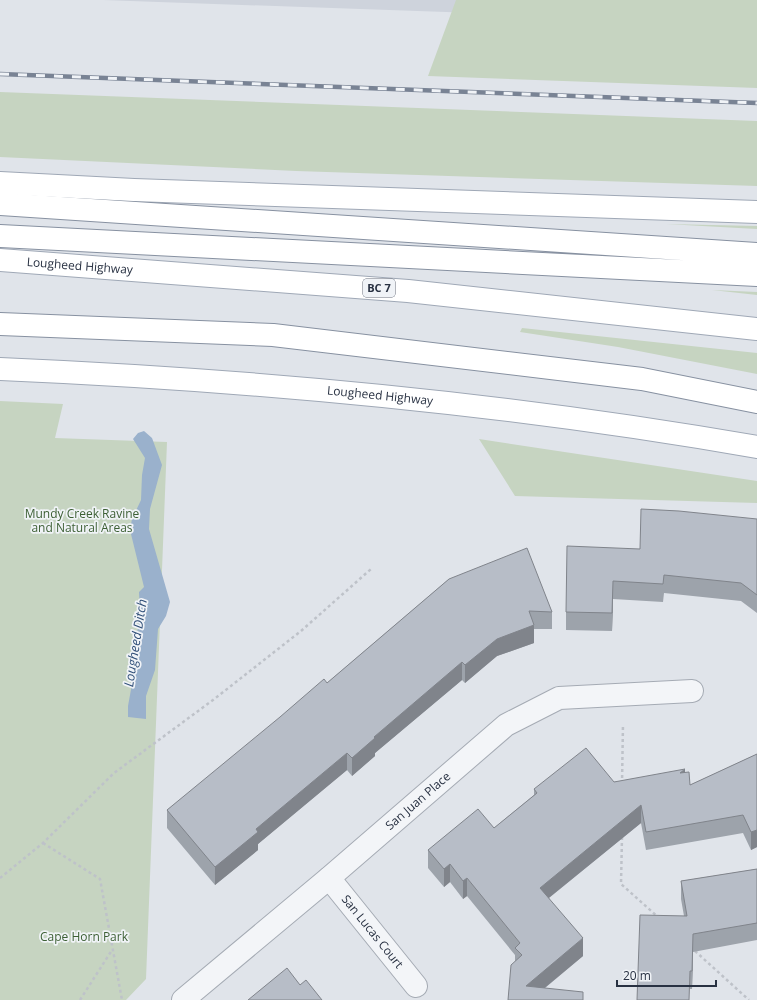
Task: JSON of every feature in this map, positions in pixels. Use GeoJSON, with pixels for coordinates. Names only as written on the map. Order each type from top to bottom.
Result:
{"type":"FeatureCollection","features":[{"type":"Feature","properties":{"kind":"main road"},"geometry":{"type":"LineString","coordinates":[[0,183],[757,212]]}},
{"type":"Feature","properties":{"kind":"main road"},"geometry":{"type":"LineString","coordinates":[[0,204],[757,254]]}},
{"type":"Feature","properties":{"kind":"main road"},"geometry":{"type":"LineString","coordinates":[[0,236],[757,275]]}},
{"type":"Feature","properties":{"kind":"main road","name":"Lougheed Highway"},"geometry":{"type":"LineString","coordinates":[[0,260],[408,291],[757,329]]}},
{"type":"Feature","properties":{"kind":"main road"},"geometry":{"type":"LineString","coordinates":[[0,324],[273,335],[642,379],[757,402]]}},
{"type":"Feature","properties":{"kind":"main road","name":"Lougheed Highway"},"geometry":{"type":"LineString","coordinates":[[0,368],[234,382],[370,394],[627,426],[757,447]]}},
{"type":"Feature","properties":{"kind":"street","name":"San Juan Place"},"geometry":{"type":"LineString","coordinates":[[183,1000],[329,878],[506,725],[559,698],[692,691]]}},
{"type":"Feature","properties":{"kind":"street","name":"San Lucas Court"},"geometry":{"type":"LineString","coordinates":[[329,878],[416,986]]}},
{"type":"Feature","properties":{"kind":"path"},"geometry":{"type":"LineString","coordinates":[[0,878],[43,843],[114,773],[213,700],[294,636],[371,569]]}},
{"type":"Feature","properties":{"kind":"path"},"geometry":{"type":"LineString","coordinates":[[622,791],[623,724]]}},
{"type":"Feature","properties":{"kind":"path"},"geometry":{"type":"LineString","coordinates":[[622,830],[621,884],[661,920]]}},
{"type":"Feature","properties":{"kind":"path"},"geometry":{"type":"LineString","coordinates":[[43,843],[100,879],[122,1000]]}},
{"type":"Feature","properties":{"kind":"path"},"geometry":{"type":"LineString","coordinates":[[690,946],[749,1000]]}},
{"type":"Feature","properties":{"kind":"path"},"geometry":{"type":"LineString","coordinates":[[80,1000],[112,949]]}},
{"type":"Feature","properties":{"kind":"shaded area"},"geometry":{"type":"Polygon","coordinates":[[[103,0],[757,0],[757,23],[103,0]]]}},
{"type":"Feature","properties":{"kind":"green space"},"geometry":{"type":"Polygon","coordinates":[[[456,0],[757,0],[757,88],[428,76],[456,0]]]}},
{"type":"Feature","properties":{"kind":"green space"},"geometry":{"type":"Polygon","coordinates":[[[0,92],[757,121],[757,186],[296,171],[0,157],[0,92]]]}},
{"type":"Feature","properties":{"kind":"green space"},"geometry":{"type":"Polygon","coordinates":[[[666,224],[757,226],[757,229],[666,224]]]}},
{"type":"Feature","properties":{"kind":"green space"},"geometry":{"type":"Polygon","coordinates":[[[712,290],[757,292],[757,295],[712,290]]]}},
{"type":"Feature","properties":{"kind":"green space"},"geometry":{"type":"Polygon","coordinates":[[[522,328],[757,353],[757,374],[618,347],[520,332],[522,328]]]}},
{"type":"Feature","properties":{"kind":"green space","name":"Mundy Creek Ravine and Natural Areas"},"geometry":{"type":"Polygon","coordinates":[[[0,401],[63,404],[55,438],[167,442],[146,979],[126,1000],[0,1000],[0,401]]]}},
{"type":"Feature","properties":{"kind":"green space"},"geometry":{"type":"Polygon","coordinates":[[[479,439],[757,481],[757,503],[515,496],[479,439]]]}},
{"type":"Feature","properties":{"kind":"water"},"geometry":{"type":"Polygon","coordinates":[[[144,431],[152,438],[162,465],[150,509],[149,529],[170,602],[166,616],[158,629],[155,670],[146,696],[146,719],[128,717],[128,706],[139,656],[137,634],[140,614],[139,592],[144,587],[130,530],[132,519],[141,500],[142,475],[145,458],[133,439],[138,433],[144,431]]]}},
{"type":"Feature","properties":{"kind":"building"},"geometry":{"type":"Polygon","coordinates":[[[641,509],[679,511],[757,519],[757,595],[741,583],[664,575],[663,584],[613,581],[612,613],[566,612],[567,546],[640,549],[641,509]]]}},
{"type":"Feature","properties":{"kind":"building"},"geometry":{"type":"Polygon","coordinates":[[[527,548],[552,612],[529,611],[534,625],[497,639],[465,665],[462,662],[374,737],[375,738],[352,758],[347,753],[256,829],[258,832],[215,867],[167,810],[324,679],[327,683],[449,579],[527,548]]]}},
{"type":"Feature","properties":{"kind":"building"},"geometry":{"type":"Polygon","coordinates":[[[586,748],[614,782],[685,769],[680,773],[689,772],[690,785],[757,754],[757,830],[751,832],[743,815],[646,832],[641,805],[540,888],[583,938],[526,986],[583,992],[583,1000],[508,1000],[511,965],[522,955],[515,948],[520,943],[467,878],[463,881],[450,864],[444,869],[428,850],[478,809],[494,828],[537,793],[534,789],[586,748]]]}},
{"type":"Feature","properties":{"kind":"building"},"geometry":{"type":"Polygon","coordinates":[[[757,869],[757,923],[693,934],[692,971],[690,971],[689,1000],[637,1000],[640,915],[687,916],[681,881],[757,869]]]}},
{"type":"Feature","properties":{"kind":"building"},"geometry":{"type":"Polygon","coordinates":[[[287,968],[300,985],[306,980],[322,1000],[248,1000],[287,968]]]}},
{"type":"Feature","properties":{"kind":"railway"},"geometry":{"type":"LineString","coordinates":[[0,74],[757,103]]}},
{"type":"Feature","properties":{"kind":"water label","name":"Lougheed Ditch"},"geometry":{"type":"Point","coordinates":[135,643]}},
{"type":"Feature","properties":{"kind":"park label","name":"Cape Horn Park"},"geometry":{"type":"Point","coordinates":[84,937]}}]}
